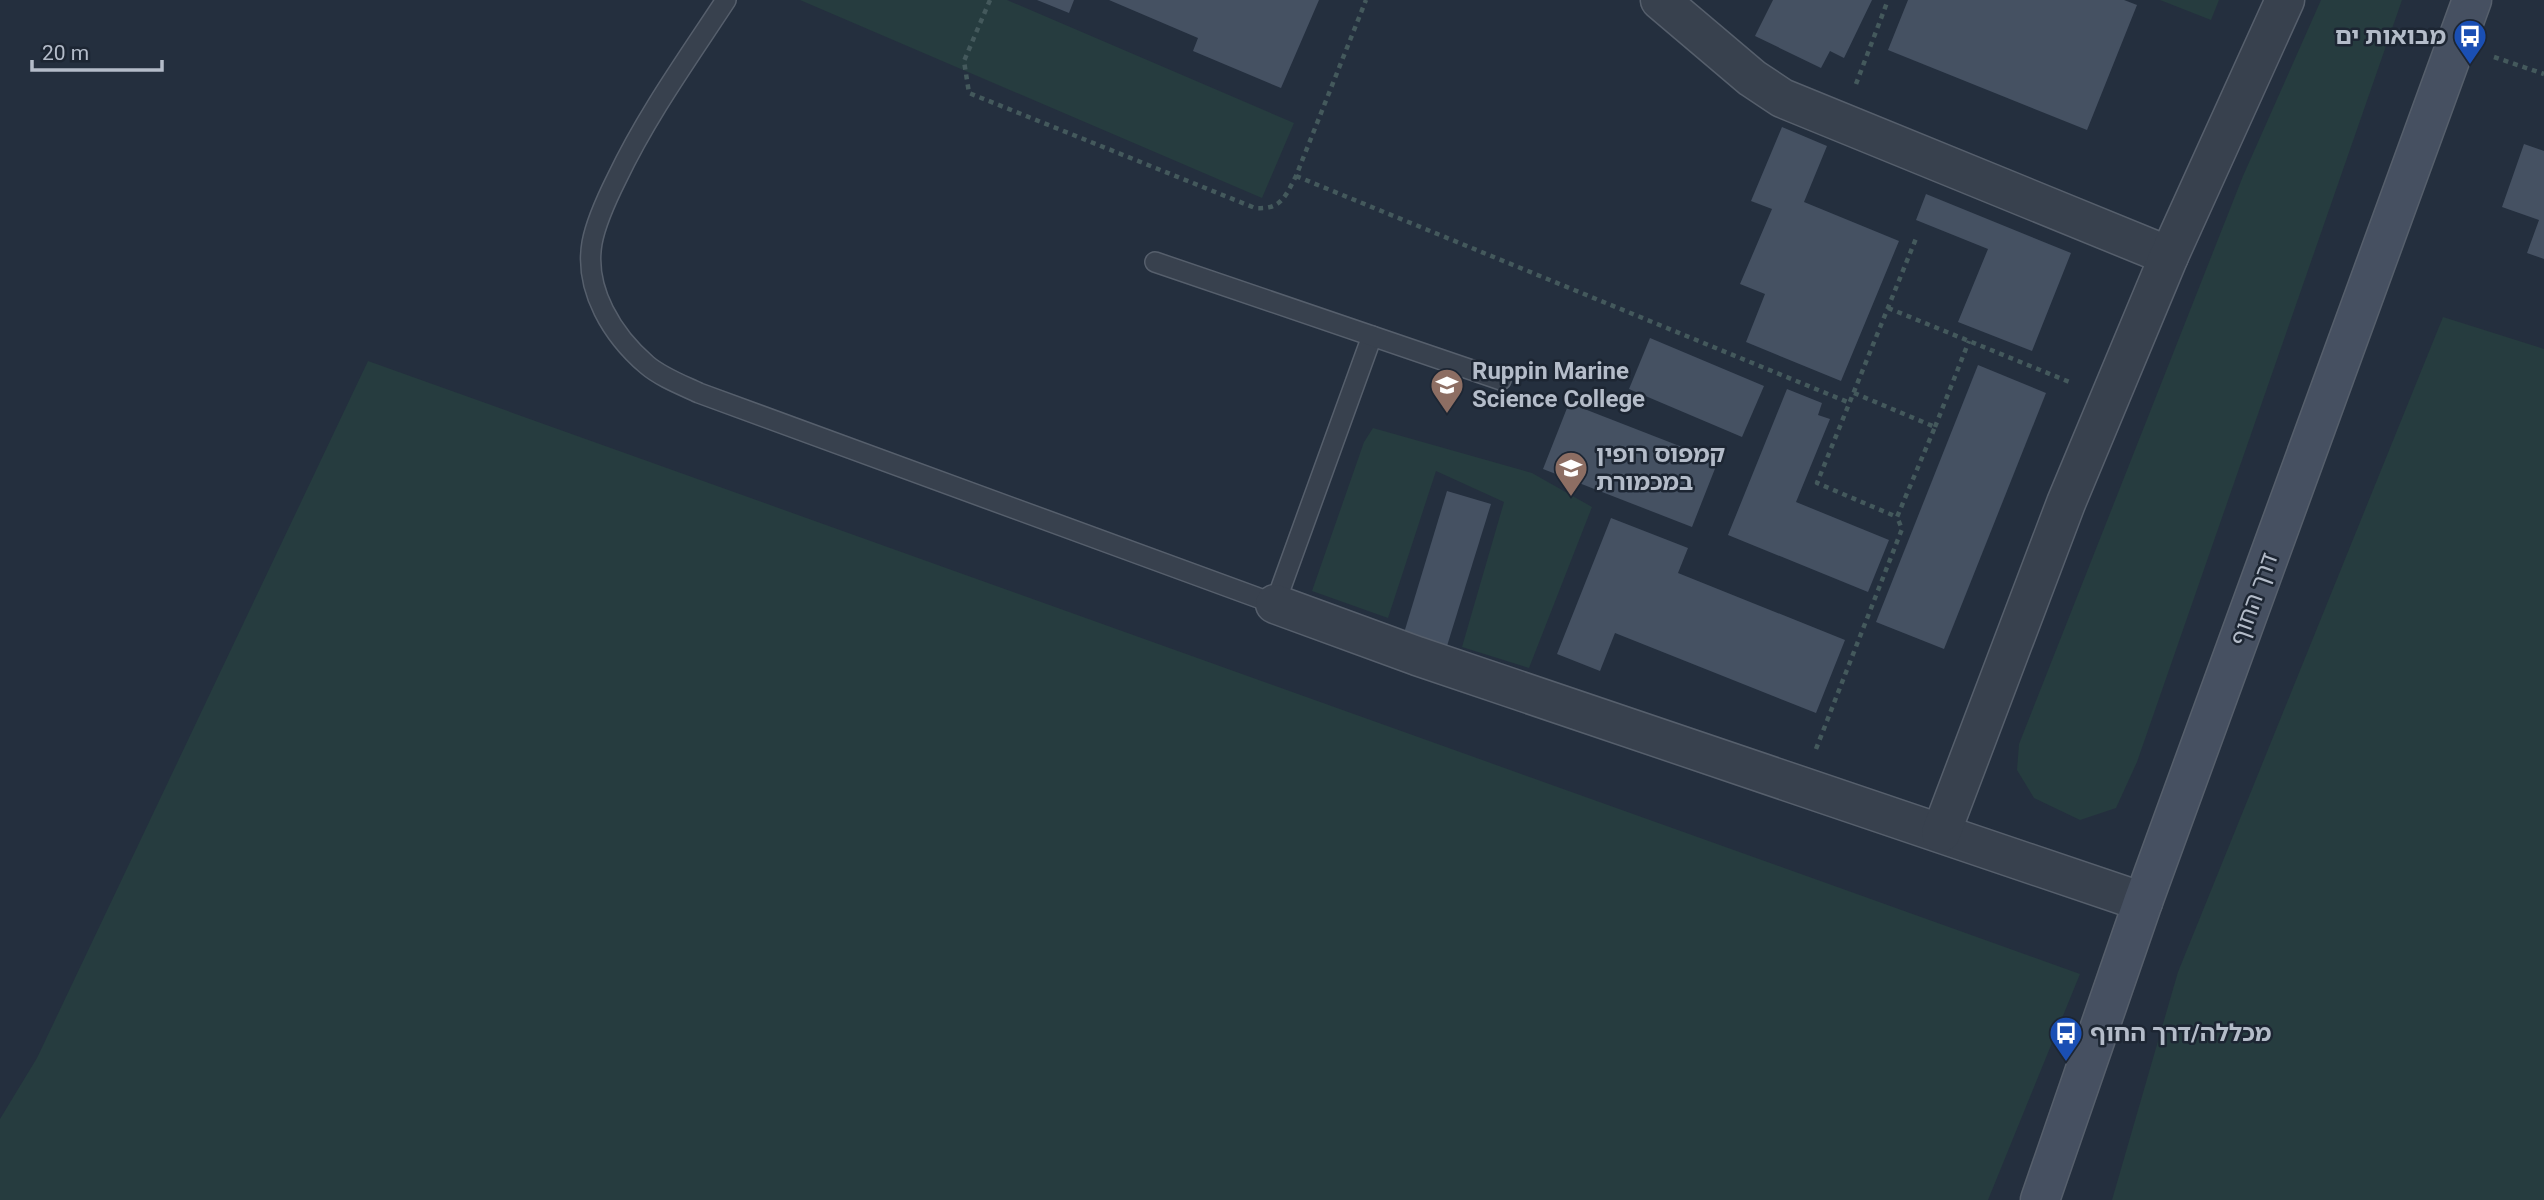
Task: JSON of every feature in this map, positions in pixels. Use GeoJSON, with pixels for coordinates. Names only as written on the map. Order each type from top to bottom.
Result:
{"type":"FeatureCollection","features":[{"type":"Feature","properties":{"kind":"main road","name":"דרך החוף"},"geometry":{"type":"LineString","coordinates":[[2040,1200],[2143,902],[2472,0]]}},
{"type":"Feature","properties":{"kind":"street"},"geometry":{"type":"LineString","coordinates":[[1660,0],[1752,78],[1782,98],[2169,257]]}},
{"type":"Feature","properties":{"kind":"street"},"geometry":{"type":"LineString","coordinates":[[1941,833],[2066,503],[2169,257],[2285,0]]}},
{"type":"Feature","properties":{"kind":"street"},"geometry":{"type":"LineString","coordinates":[[1275,604],[1418,656],[2143,902]]}},
{"type":"Feature","properties":{"kind":"lane"},"geometry":{"type":"LineString","coordinates":[[726,0],[638,134],[604,205],[592,244],[593,271],[599,304],[625,342],[649,367],[699,393],[1275,604],[1372,336]]}},
{"type":"Feature","properties":{"kind":"lane"},"geometry":{"type":"LineString","coordinates":[[1154,262],[1501,380]]}},
{"type":"Feature","properties":{"kind":"path"},"geometry":{"type":"LineString","coordinates":[[990,0],[964,61],[969,93],[1255,208],[1268,209],[1283,200],[1296,176],[1366,0]]}},
{"type":"Feature","properties":{"kind":"path"},"geometry":{"type":"LineString","coordinates":[[1841,123],[1888,0]]}},
{"type":"Feature","properties":{"kind":"path"},"geometry":{"type":"LineString","coordinates":[[2456,44],[2544,75]]}},
{"type":"Feature","properties":{"kind":"path"},"geometry":{"type":"LineString","coordinates":[[1296,176],[1850,403]]}},
{"type":"Feature","properties":{"kind":"path"},"geometry":{"type":"LineString","coordinates":[[1802,786],[1902,529],[1897,517],[1816,483],[1917,236]]}},
{"type":"Feature","properties":{"kind":"path"},"geometry":{"type":"LineString","coordinates":[[1888,308],[2110,398]]}},
{"type":"Feature","properties":{"kind":"path"},"geometry":{"type":"LineString","coordinates":[[1897,517],[1969,341]]}},
{"type":"Feature","properties":{"kind":"path"},"geometry":{"type":"LineString","coordinates":[[1854,393],[1935,427]]}},
{"type":"Feature","properties":{"kind":"green space"},"geometry":{"type":"Polygon","coordinates":[[[800,0],[1007,0],[1294,123],[1262,198],[800,0]]]}},
{"type":"Feature","properties":{"kind":"green space"},"geometry":{"type":"Polygon","coordinates":[[[2160,0],[2219,0],[2211,20],[2160,0]]]}},
{"type":"Feature","properties":{"kind":"green space"},"geometry":{"type":"Polygon","coordinates":[[[2321,0],[2402,0],[2137,762],[2116,808],[2080,820],[2034,798],[2017,770],[2019,744],[2243,176],[2321,0]]]}},
{"type":"Feature","properties":{"kind":"green space"},"geometry":{"type":"Polygon","coordinates":[[[2443,317],[2544,349],[2544,1200],[2112,1200],[2178,972],[2443,317]]]}},
{"type":"Feature","properties":{"kind":"green space"},"geometry":{"type":"Polygon","coordinates":[[[368,361],[2080,974],[1988,1200],[0,1200],[0,1119],[37,1058],[368,361]]]}},
{"type":"Feature","properties":{"kind":"green space"},"geometry":{"type":"Polygon","coordinates":[[[1373,428],[1532,473],[1592,507],[1529,668],[1462,647],[1504,502],[1436,471],[1388,618],[1312,591],[1364,442],[1373,428]]]}},
{"type":"Feature","properties":{"kind":"building"},"geometry":{"type":"Polygon","coordinates":[[[1037,0],[1074,0],[1069,13],[1037,0]]]}},
{"type":"Feature","properties":{"kind":"building"},"geometry":{"type":"Polygon","coordinates":[[[1109,0],[1319,0],[1281,88],[1193,51],[1198,38],[1109,0]]]}},
{"type":"Feature","properties":{"kind":"building"},"geometry":{"type":"Polygon","coordinates":[[[1773,0],[1872,0],[1844,58],[1830,51],[1821,68],[1755,36],[1773,0]]]}},
{"type":"Feature","properties":{"kind":"building"},"geometry":{"type":"Polygon","coordinates":[[[1908,0],[2124,0],[2137,5],[2087,130],[1888,50],[1908,0]]]}},
{"type":"Feature","properties":{"kind":"building"},"geometry":{"type":"Polygon","coordinates":[[[1782,127],[1827,146],[1804,202],[1899,241],[1841,381],[1746,342],[1765,294],[1740,284],[1772,209],[1751,201],[1782,127]]]}},
{"type":"Feature","properties":{"kind":"building"},"geometry":{"type":"Polygon","coordinates":[[[2524,144],[2544,151],[2544,259],[2527,253],[2539,220],[2502,207],[2524,144]]]}},
{"type":"Feature","properties":{"kind":"building"},"geometry":{"type":"Polygon","coordinates":[[[1926,194],[2071,253],[2032,351],[1958,322],[1988,249],[1916,220],[1926,194]]]}},
{"type":"Feature","properties":{"kind":"building"},"geometry":{"type":"Polygon","coordinates":[[[1650,338],[1764,386],[1742,437],[1629,389],[1650,338]]]}},
{"type":"Feature","properties":{"kind":"building"},"geometry":{"type":"Polygon","coordinates":[[[1978,365],[2046,393],[1944,649],[1876,622],[1978,365]]]}},
{"type":"Feature","properties":{"kind":"building"},"geometry":{"type":"Polygon","coordinates":[[[1787,389],[1822,403],[1818,415],[1830,419],[1796,502],[1889,540],[1868,592],[1728,535],[1787,389]]]}},
{"type":"Feature","properties":{"kind":"building"},"geometry":{"type":"Polygon","coordinates":[[[1569,403],[1718,461],[1692,527],[1543,469],[1569,403]]]}},
{"type":"Feature","properties":{"kind":"building"},"geometry":{"type":"Polygon","coordinates":[[[1447,491],[1491,504],[1447,646],[1404,633],[1447,491]]]}},
{"type":"Feature","properties":{"kind":"building"},"geometry":{"type":"Polygon","coordinates":[[[1611,518],[1688,548],[1678,573],[1845,640],[1816,713],[1615,633],[1600,671],[1557,654],[1611,518]]]}},
{"type":"Feature","properties":{"kind":"place","name":"מבואות ים"},"geometry":{"type":"Point","coordinates":[2470,66]}},
{"type":"Feature","properties":{"kind":"place","name":"Ruppin Marine Science College"},"geometry":{"type":"Point","coordinates":[1447,415]}},
{"type":"Feature","properties":{"kind":"place","name":"קמפוס רופין במכמורת"},"geometry":{"type":"Point","coordinates":[1571,498]}},
{"type":"Feature","properties":{"kind":"place","name":"מכללה/דרך החוף"},"geometry":{"type":"Point","coordinates":[2066,1063]}}]}
